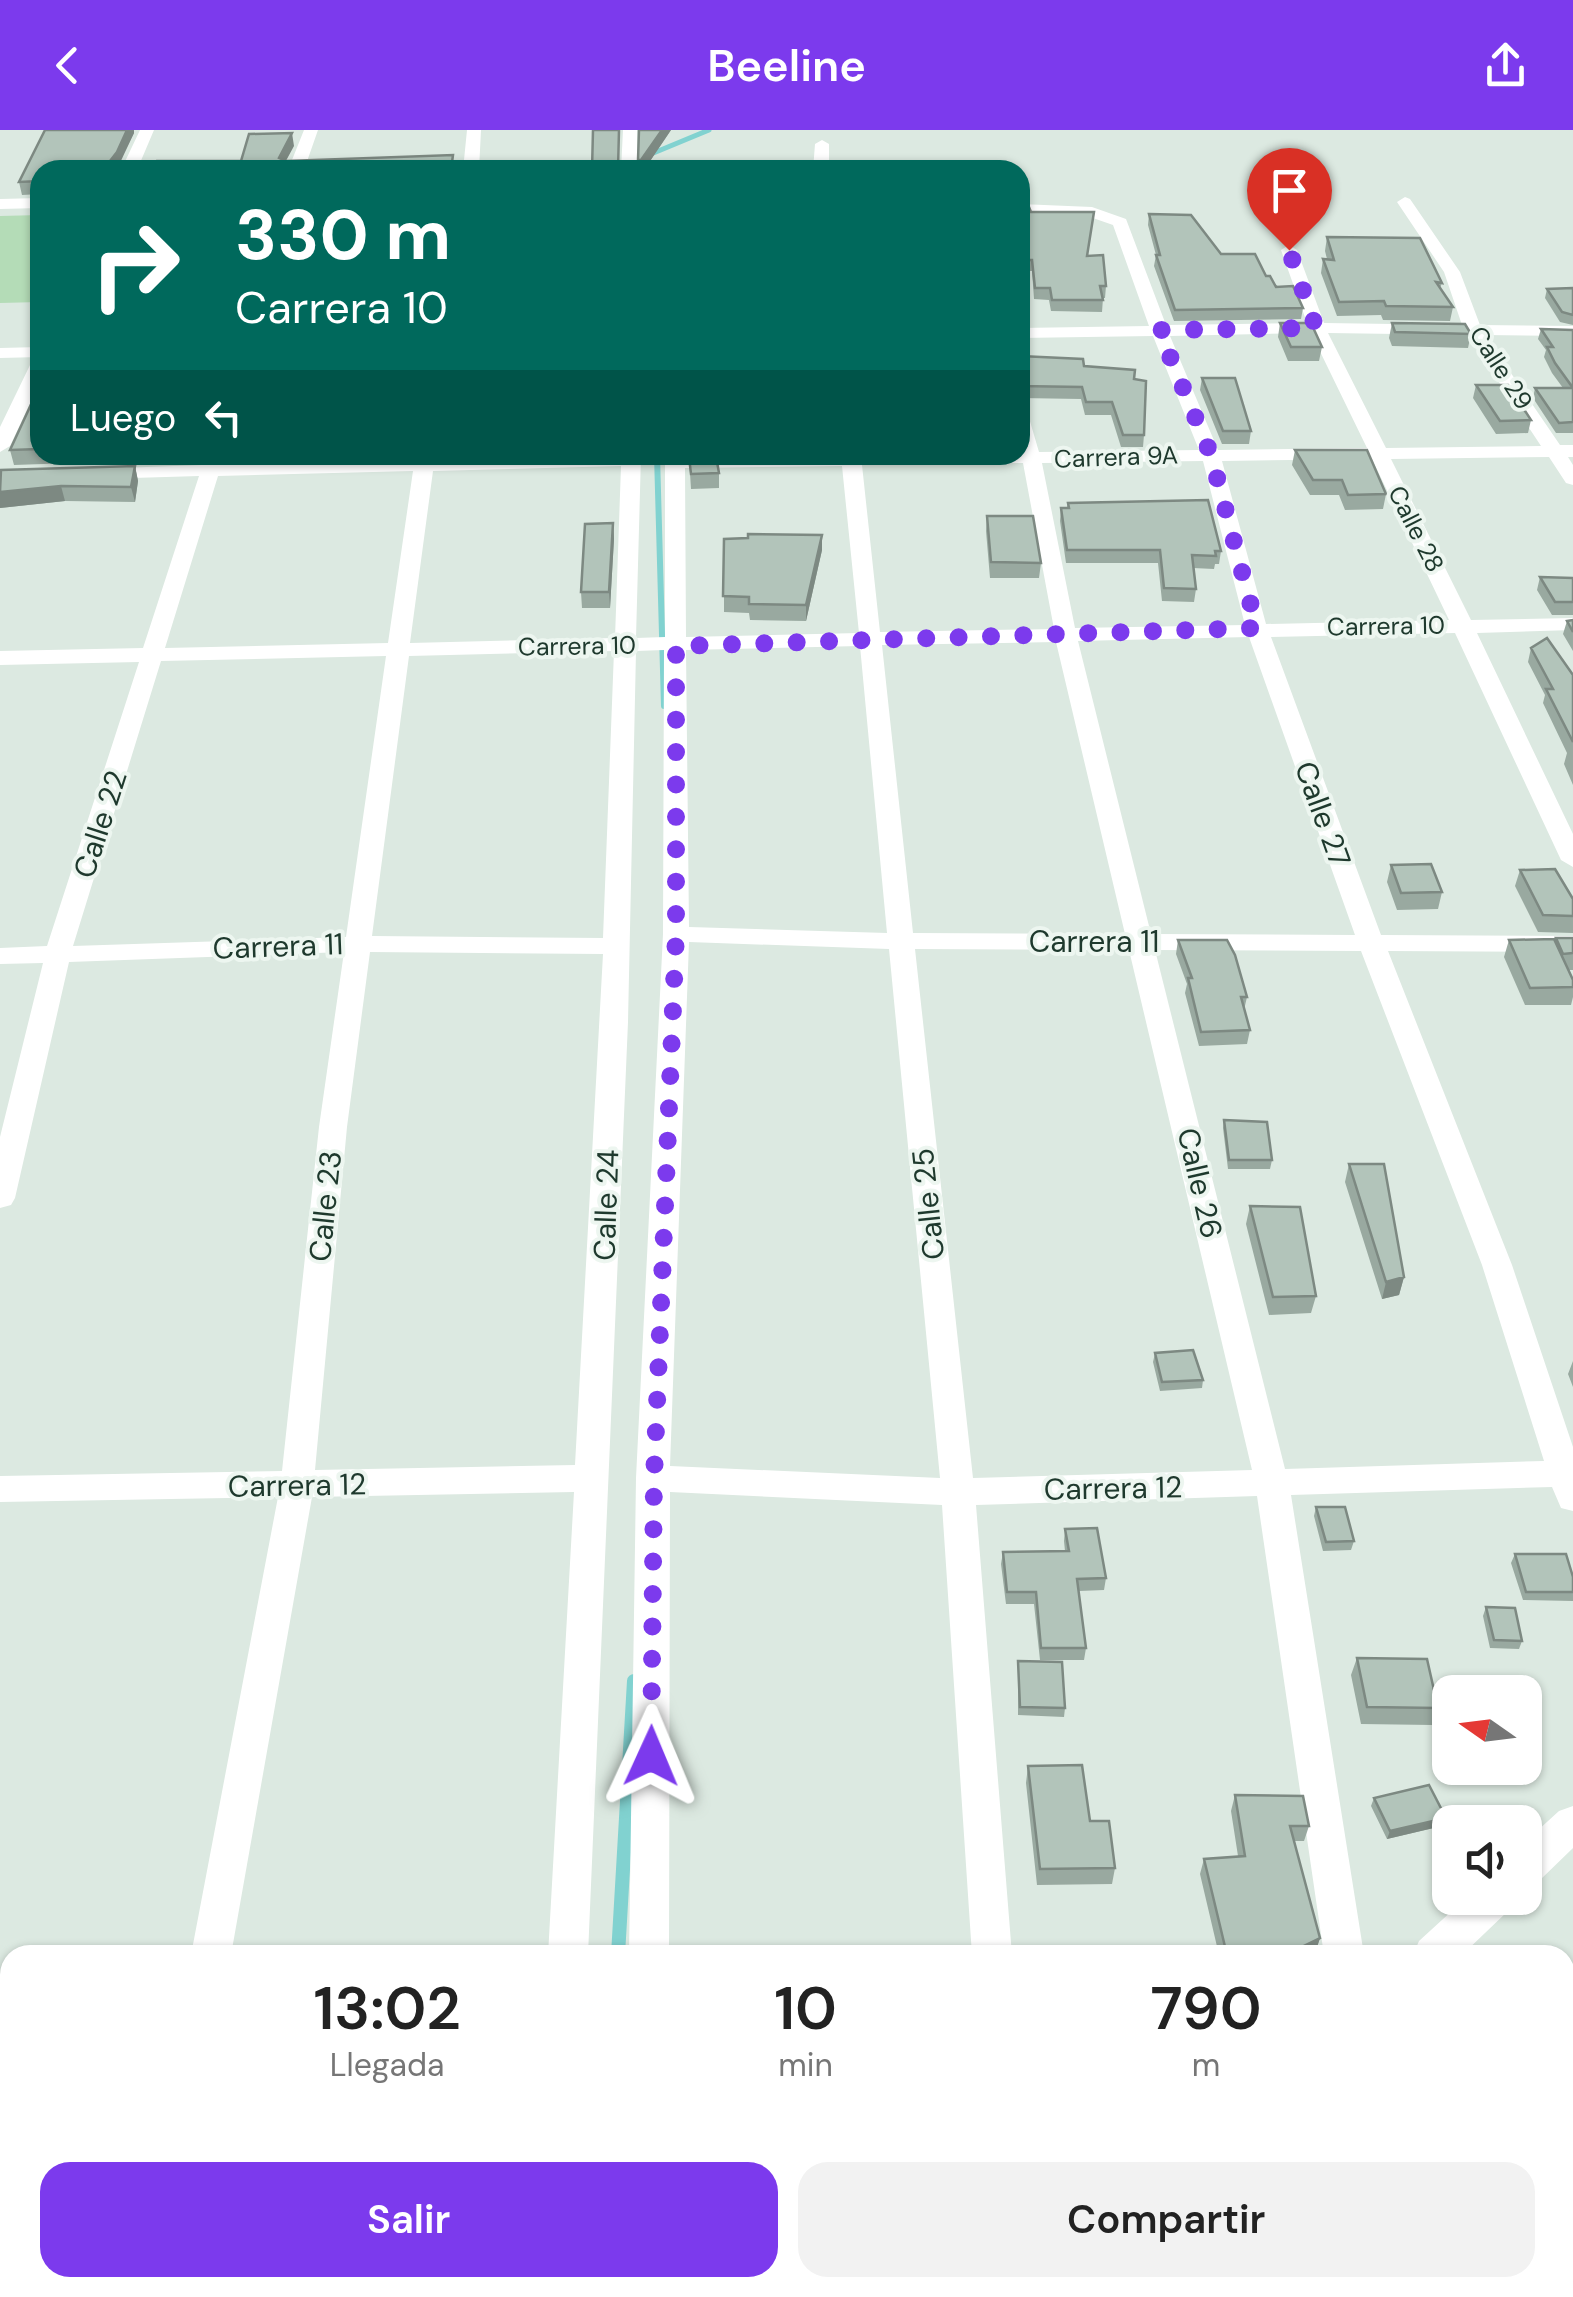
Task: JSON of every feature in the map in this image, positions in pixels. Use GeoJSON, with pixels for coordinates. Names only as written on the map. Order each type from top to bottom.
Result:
{"type":"FeatureCollection","features":[{"type":"Feature","properties":{"kind":"street"},"geometry":{"type":"LineString","coordinates":[[134,160],[147,130]]}},
{"type":"Feature","properties":{"kind":"street"},"geometry":{"type":"LineString","coordinates":[[300,160],[311,130]]}},
{"type":"Feature","properties":{"kind":"street"},"geometry":{"type":"LineString","coordinates":[[471,160],[474,130]]}},
{"type":"Feature","properties":{"kind":"street"},"geometry":{"type":"LineString","coordinates":[[629,160],[630,130]]}},
{"type":"Feature","properties":{"kind":"street"},"geometry":{"type":"LineString","coordinates":[[822,144],[822,160]]}},
{"type":"Feature","properties":{"kind":"street","name":"Calle 29"},"geometry":{"type":"LineString","coordinates":[[1405,202],[1452,272],[1473,330],[1565,451],[1573,479]]}},
{"type":"Feature","properties":{"kind":"street"},"geometry":{"type":"LineString","coordinates":[[0,204],[30,203]]}},
{"type":"Feature","properties":{"kind":"street","name":"Calle 27"},"geometry":{"type":"LineString","coordinates":[[1030,209],[1092,212],[1120,222],[1211,455],[1257,628],[1372,942],[1498,1265],[1570,1481]]}},
{"type":"Feature","properties":{"kind":"street","name":"Calle 28"},"geometry":{"type":"LineString","coordinates":[[1289,250],[1316,328],[1573,860]]}},
{"type":"Feature","properties":{"kind":"street"},"geometry":{"type":"LineString","coordinates":[[1030,333],[1316,328],[1573,330]]}},
{"type":"Feature","properties":{"kind":"street"},"geometry":{"type":"LineString","coordinates":[[0,353],[30,352]]}},
{"type":"Feature","properties":{"kind":"street"},"geometry":{"type":"LineString","coordinates":[[0,446],[30,383]]}},
{"type":"Feature","properties":{"kind":"street","name":"Carrera 9A"},"geometry":{"type":"LineString","coordinates":[[1032,460],[1565,451]]}},
{"type":"Feature","properties":{"kind":"street","name":"Calle 26"},"geometry":{"type":"LineString","coordinates":[[1030,453],[1066,636],[1272,1484],[1342,1945]]}},
{"type":"Feature","properties":{"kind":"street"},"geometry":{"type":"LineString","coordinates":[[77,473],[176,465]]}},
{"type":"Feature","properties":{"kind":"street","name":"Calle 22"},"geometry":{"type":"LineString","coordinates":[[0,1198],[58,953],[212,465]]}},
{"type":"Feature","properties":{"kind":"street","name":"Calle 23"},"geometry":{"type":"LineString","coordinates":[[214,1945],[297,1485],[333,1127],[423,465]]}},
{"type":"Feature","properties":{"kind":"street","name":"Calle 24"},"geometry":{"type":"LineString","coordinates":[[569,1945],[631,646],[631,465]]}},
{"type":"Feature","properties":{"kind":"street","name":"Calle 24"},"geometry":{"type":"LineString","coordinates":[[649,1945],[654,1478],[676,934],[672,646],[675,465]]}},
{"type":"Feature","properties":{"kind":"street","name":"Calle 25"},"geometry":{"type":"LineString","coordinates":[[853,465],[958,1492],[991,1945]]}},
{"type":"Feature","properties":{"kind":"street","name":"Carrera 10"},"geometry":{"type":"LineString","coordinates":[[0,658],[1573,624]]}},
{"type":"Feature","properties":{"kind":"street","name":"Carrera 11"},"geometry":{"type":"LineString","coordinates":[[676,934],[900,941],[1573,944]]}},
{"type":"Feature","properties":{"kind":"street","name":"Carrera 11"},"geometry":{"type":"LineString","coordinates":[[0,956],[360,944],[617,946]]}},
{"type":"Feature","properties":{"kind":"street","name":"Carrera 12"},"geometry":{"type":"LineString","coordinates":[[0,1489],[594,1478]]}},
{"type":"Feature","properties":{"kind":"street","name":"Carrera 12"},"geometry":{"type":"LineString","coordinates":[[654,1478],[958,1492],[1570,1481]]}},
{"type":"Feature","properties":{"kind":"street"},"geometry":{"type":"LineString","coordinates":[[1542,1852],[1573,1823]]}},
{"type":"Feature","properties":{"kind":"street"},"geometry":{"type":"LineString","coordinates":[[1443,1945],[1476,1915]]}},
{"type":"Feature","properties":{"kind":"green space"},"geometry":{"type":"Polygon","coordinates":[[[30,215],[30,302],[0,303],[0,216],[30,215]]]}},
{"type":"Feature","properties":{"kind":"building"},"geometry":{"type":"Polygon","coordinates":[[[45,130],[127,130],[111,160],[30,160],[45,130]]]}},
{"type":"Feature","properties":{"kind":"building"},"geometry":{"type":"Polygon","coordinates":[[[593,130],[619,130],[618,160],[592,160],[593,130]]]}},
{"type":"Feature","properties":{"kind":"building"},"geometry":{"type":"Polygon","coordinates":[[[639,130],[662,130],[641,160],[638,160],[639,130]]]}},
{"type":"Feature","properties":{"kind":"building"},"geometry":{"type":"Polygon","coordinates":[[[292,133],[279,158],[284,160],[241,160],[249,134],[292,133]]]}},
{"type":"Feature","properties":{"kind":"building"},"geometry":{"type":"Polygon","coordinates":[[[453,155],[452,160],[314,160],[453,155]]]}},
{"type":"Feature","properties":{"kind":"building"},"geometry":{"type":"Polygon","coordinates":[[[30,160],[30,181],[19,182],[30,160]]]}},
{"type":"Feature","properties":{"kind":"building"},"geometry":{"type":"Polygon","coordinates":[[[1030,210],[1094,212],[1087,256],[1103,255],[1103,300],[1052,300],[1050,288],[1035,288],[1030,210]]]}},
{"type":"Feature","properties":{"kind":"building"},"geometry":{"type":"Polygon","coordinates":[[[1149,214],[1191,215],[1221,254],[1255,254],[1276,287],[1293,286],[1303,308],[1175,310],[1156,255],[1160,255],[1149,214]]]}},
{"type":"Feature","properties":{"kind":"building"},"geometry":{"type":"Polygon","coordinates":[[[1327,237],[1420,238],[1442,283],[1436,282],[1453,307],[1339,302],[1323,259],[1334,260],[1327,237]]]}},
{"type":"Feature","properties":{"kind":"building"},"geometry":{"type":"Polygon","coordinates":[[[1573,288],[1573,315],[1562,312],[1547,289],[1573,288]]]}},
{"type":"Feature","properties":{"kind":"building"},"geometry":{"type":"Polygon","coordinates":[[[1280,323],[1311,323],[1322,347],[1291,347],[1280,323]]]}},
{"type":"Feature","properties":{"kind":"building"},"geometry":{"type":"Polygon","coordinates":[[[1392,323],[1465,324],[1471,334],[1395,332],[1392,323]]]}},
{"type":"Feature","properties":{"kind":"building"},"geometry":{"type":"Polygon","coordinates":[[[1541,329],[1573,330],[1573,388],[1555,363],[1547,347],[1553,347],[1541,329]]]}},
{"type":"Feature","properties":{"kind":"building"},"geometry":{"type":"Polygon","coordinates":[[[1030,356],[1083,359],[1084,366],[1135,370],[1134,379],[1146,381],[1144,435],[1123,435],[1112,402],[1086,402],[1082,387],[1030,386],[1030,356]]]}},
{"type":"Feature","properties":{"kind":"building"},"geometry":{"type":"Polygon","coordinates":[[[1202,378],[1235,378],[1251,431],[1223,431],[1202,378]]]}},
{"type":"Feature","properties":{"kind":"building"},"geometry":{"type":"Polygon","coordinates":[[[1476,385],[1508,385],[1531,420],[1500,421],[1476,385]]]}},
{"type":"Feature","properties":{"kind":"building"},"geometry":{"type":"Polygon","coordinates":[[[1535,388],[1573,388],[1573,422],[1559,423],[1535,388]]]}},
{"type":"Feature","properties":{"kind":"building"},"geometry":{"type":"Polygon","coordinates":[[[30,407],[30,449],[10,450],[30,407]]]}},
{"type":"Feature","properties":{"kind":"building"},"geometry":{"type":"Polygon","coordinates":[[[1295,450],[1367,450],[1386,494],[1348,495],[1342,480],[1313,480],[1295,450]]]}},
{"type":"Feature","properties":{"kind":"building"},"geometry":{"type":"Polygon","coordinates":[[[690,465],[718,465],[719,473],[691,474],[690,465]]]}},
{"type":"Feature","properties":{"kind":"building"},"geometry":{"type":"Polygon","coordinates":[[[135,466],[131,487],[61,486],[0,492],[1,470],[135,466]]]}},
{"type":"Feature","properties":{"kind":"building"},"geometry":{"type":"Polygon","coordinates":[[[1208,500],[1221,551],[1215,551],[1216,556],[1192,555],[1196,589],[1164,588],[1160,550],[1067,550],[1061,508],[1069,508],[1068,503],[1208,500]]]}},
{"type":"Feature","properties":{"kind":"building"},"geometry":{"type":"Polygon","coordinates":[[[987,516],[1033,516],[1041,563],[991,562],[987,516]]]}},
{"type":"Feature","properties":{"kind":"building"},"geometry":{"type":"Polygon","coordinates":[[[613,523],[609,592],[581,592],[585,524],[613,523]]]}},
{"type":"Feature","properties":{"kind":"building"},"geometry":{"type":"Polygon","coordinates":[[[748,534],[822,535],[806,605],[749,604],[749,597],[723,596],[724,539],[748,538],[748,534]]]}},
{"type":"Feature","properties":{"kind":"building"},"geometry":{"type":"Polygon","coordinates":[[[1540,577],[1573,578],[1573,602],[1555,602],[1540,577]]]}},
{"type":"Feature","properties":{"kind":"building"},"geometry":{"type":"Polygon","coordinates":[[[1547,638],[1573,675],[1573,742],[1546,689],[1553,689],[1531,648],[1547,638]]]}},
{"type":"Feature","properties":{"kind":"building"},"geometry":{"type":"Polygon","coordinates":[[[1431,864],[1442,892],[1401,893],[1391,865],[1431,864]]]}},
{"type":"Feature","properties":{"kind":"building"},"geometry":{"type":"Polygon","coordinates":[[[1555,869],[1573,899],[1573,916],[1543,915],[1520,870],[1555,869]]]}},
{"type":"Feature","properties":{"kind":"building"},"geometry":{"type":"Polygon","coordinates":[[[1556,938],[1573,938],[1573,953],[1563,954],[1556,938]]]}},
{"type":"Feature","properties":{"kind":"building"},"geometry":{"type":"Polygon","coordinates":[[[1554,939],[1573,987],[1530,988],[1509,940],[1554,939]]]}},
{"type":"Feature","properties":{"kind":"building"},"geometry":{"type":"Polygon","coordinates":[[[1178,940],[1227,940],[1247,997],[1241,997],[1250,1030],[1201,1032],[1188,978],[1192,978],[1178,940]]]}},
{"type":"Feature","properties":{"kind":"building"},"geometry":{"type":"Polygon","coordinates":[[[1224,1120],[1267,1122],[1272,1160],[1229,1160],[1224,1120]]]}},
{"type":"Feature","properties":{"kind":"building"},"geometry":{"type":"Polygon","coordinates":[[[1349,1164],[1384,1164],[1404,1277],[1386,1282],[1349,1164]]]}},
{"type":"Feature","properties":{"kind":"building"},"geometry":{"type":"Polygon","coordinates":[[[1250,1206],[1300,1207],[1316,1296],[1273,1297],[1250,1206]]]}},
{"type":"Feature","properties":{"kind":"building"},"geometry":{"type":"Polygon","coordinates":[[[1193,1350],[1203,1380],[1162,1382],[1155,1353],[1193,1350]]]}},
{"type":"Feature","properties":{"kind":"building"},"geometry":{"type":"Polygon","coordinates":[[[1316,1507],[1345,1507],[1354,1541],[1326,1542],[1316,1507]]]}},
{"type":"Feature","properties":{"kind":"building"},"geometry":{"type":"Polygon","coordinates":[[[1097,1528],[1106,1578],[1077,1579],[1086,1648],[1041,1648],[1036,1592],[1007,1592],[1003,1552],[1069,1551],[1065,1529],[1097,1528]]]}},
{"type":"Feature","properties":{"kind":"building"},"geometry":{"type":"Polygon","coordinates":[[[1515,1554],[1566,1554],[1573,1592],[1526,1592],[1515,1554]]]}},
{"type":"Feature","properties":{"kind":"building"},"geometry":{"type":"Polygon","coordinates":[[[1486,1607],[1515,1608],[1522,1641],[1494,1640],[1486,1607]]]}},
{"type":"Feature","properties":{"kind":"building"},"geometry":{"type":"Polygon","coordinates":[[[1357,1658],[1427,1659],[1432,1708],[1367,1707],[1357,1658]]]}},
{"type":"Feature","properties":{"kind":"building"},"geometry":{"type":"Polygon","coordinates":[[[1018,1661],[1062,1662],[1065,1708],[1020,1707],[1018,1661]]]}},
{"type":"Feature","properties":{"kind":"building"},"geometry":{"type":"Polygon","coordinates":[[[1082,1765],[1090,1821],[1109,1821],[1115,1868],[1040,1869],[1028,1766],[1082,1765]]]}},
{"type":"Feature","properties":{"kind":"building"},"geometry":{"type":"Polygon","coordinates":[[[1429,1785],[1439,1805],[1432,1805],[1432,1821],[1390,1831],[1374,1798],[1429,1785]]]}},
{"type":"Feature","properties":{"kind":"building"},"geometry":{"type":"Polygon","coordinates":[[[1235,1795],[1303,1796],[1309,1826],[1290,1826],[1320,1938],[1306,1945],[1225,1945],[1204,1859],[1245,1856],[1235,1795]]]}},
{"type":"Feature","properties":{"kind":"waterway"},"geometry":{"type":"LineString","coordinates":[[648,160],[651,154],[709,130]]}},
{"type":"Feature","properties":{"kind":"waterway"},"geometry":{"type":"LineString","coordinates":[[657,465],[664,706]]}},
{"type":"Feature","properties":{"kind":"waterway"},"geometry":{"type":"LineString","coordinates":[[619,1945],[634,1681]]}},
{"type":"Feature","properties":{"kind":"route"},"geometry":{"type":"LineString","coordinates":[[651,1756],[654,1478],[676,934],[676,646],[1257,628],[1211,455],[1159,330],[1316,328],[1289,250]]}}]}
